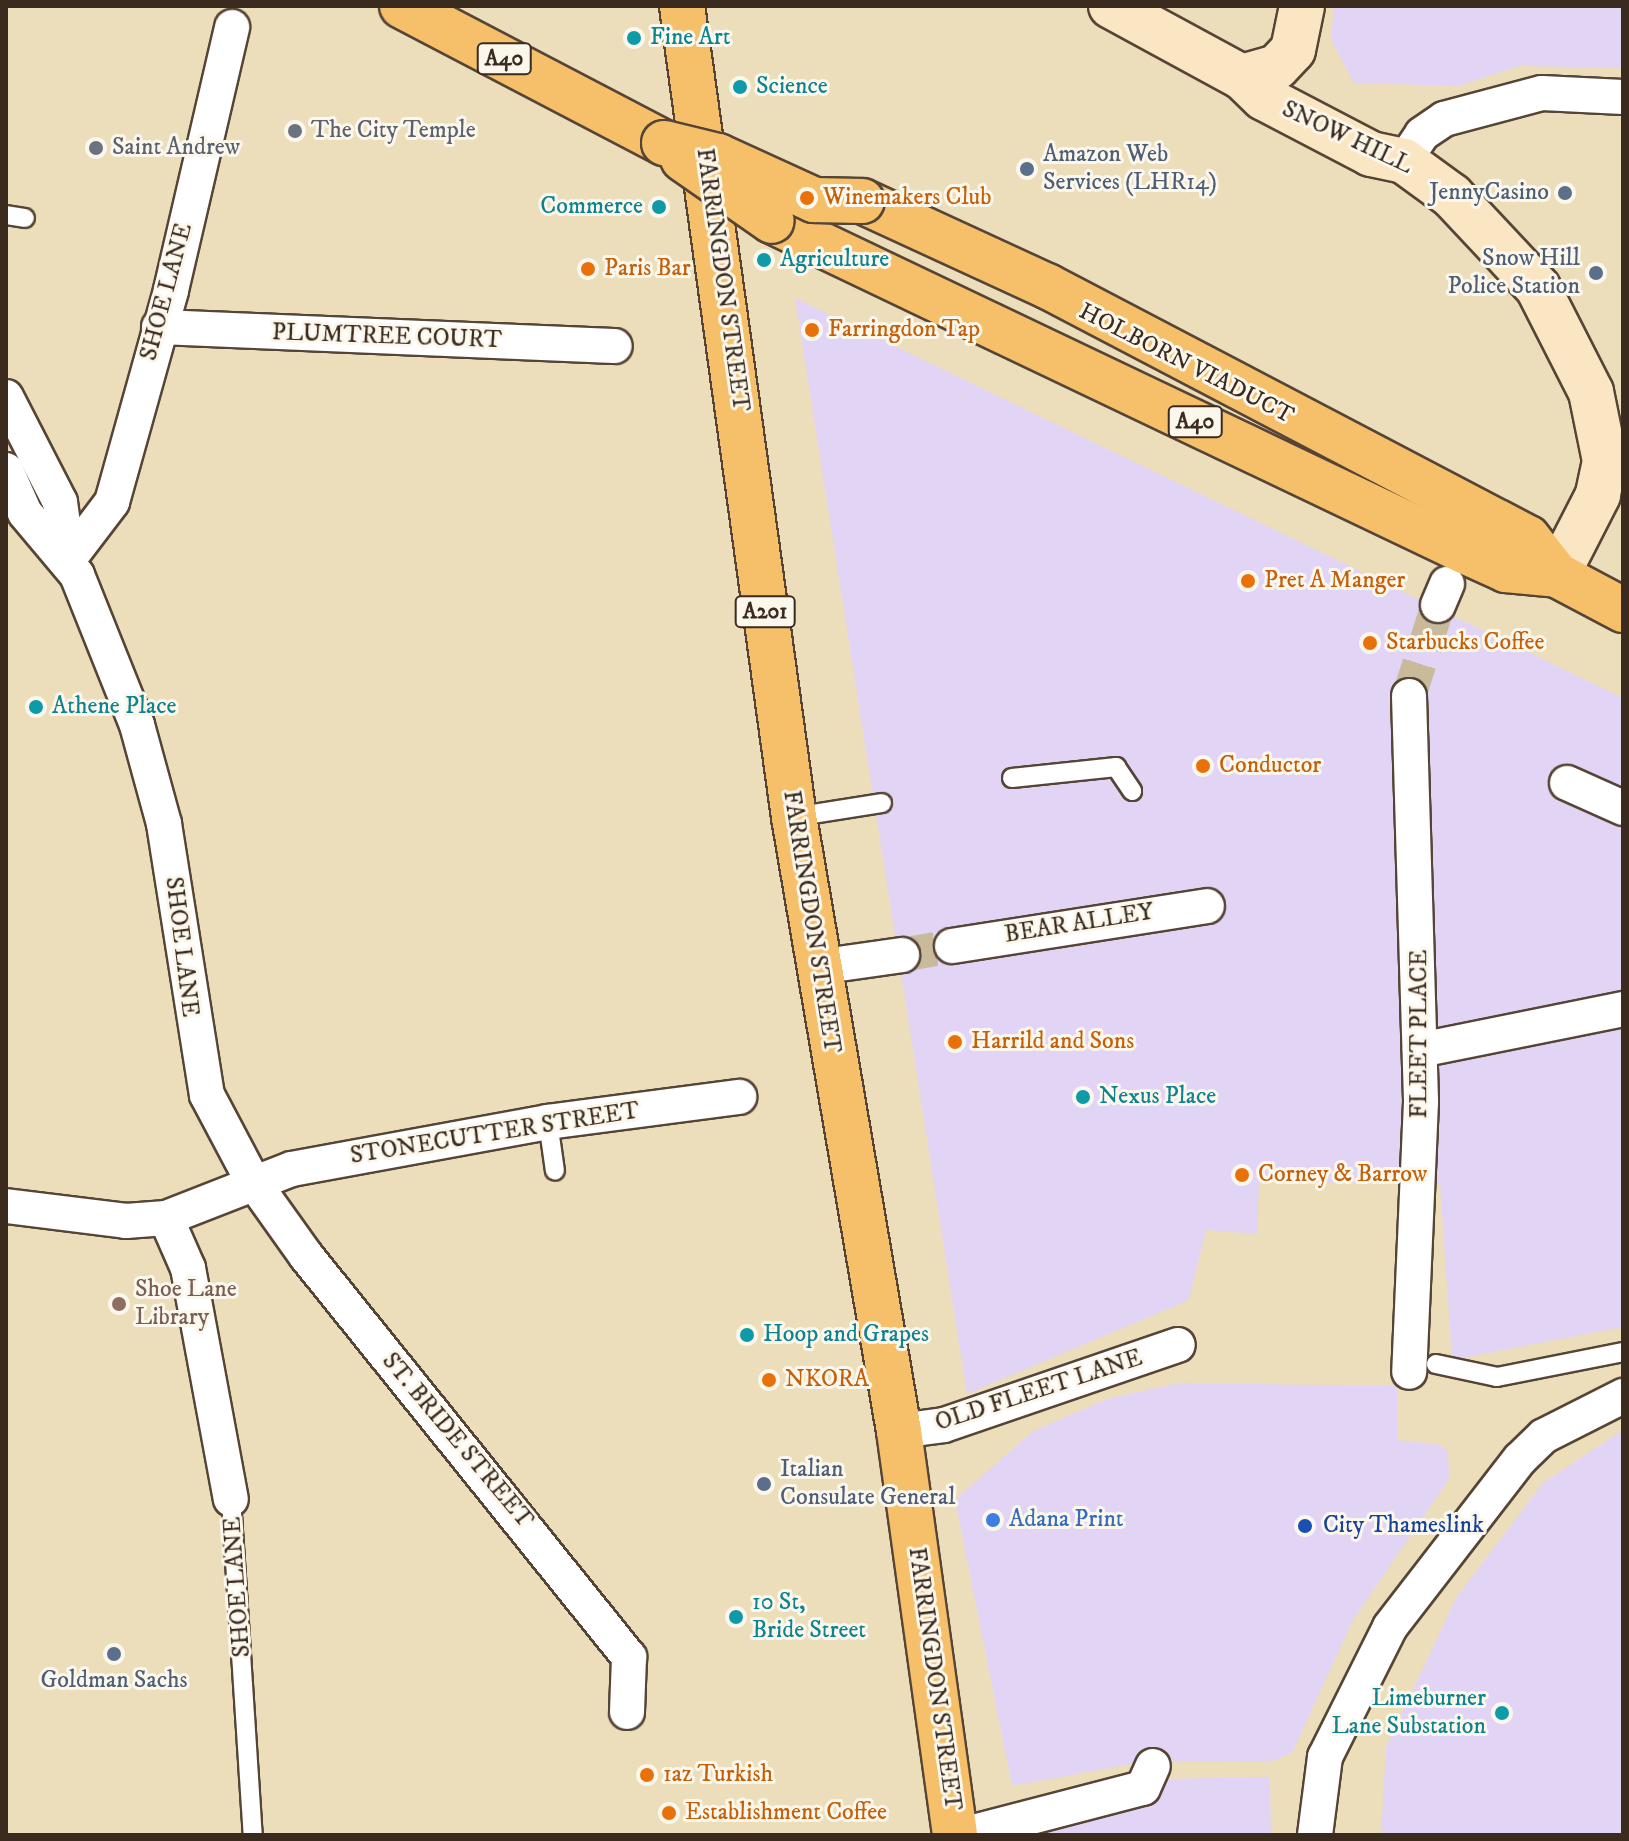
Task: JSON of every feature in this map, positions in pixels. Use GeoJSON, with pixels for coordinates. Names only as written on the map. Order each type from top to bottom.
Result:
{"type":"FeatureCollection","features":[{"type":"Feature","properties":{"kind":"main road","name":"HOLBORN VIADUCT"},"geometry":{"type":"LineString","coordinates":[[402,6],[664,143],[735,200],[851,226],[1068,303],[1528,538],[1557,575]]}},
{"type":"Feature","properties":{"kind":"main road","name":"FARRINGDON STREET"},"geometry":{"type":"LineString","coordinates":[[682,6],[794,817],[899,1431],[955,1835]]}},
{"type":"Feature","properties":{"kind":"main road","name":"HOLBORN VIADUCT"},"geometry":{"type":"LineString","coordinates":[[664,143],[718,156],[814,200],[851,226],[1506,570],[1557,575],[1623,610]]}},
{"type":"Feature","properties":{"kind":"street","name":"SNOW HILL"},"geometry":{"type":"LineString","coordinates":[[1111,6],[1242,77],[1264,98],[1371,154],[1404,161],[1452,196],[1538,288],[1591,392],[1603,435],[1603,479],[1557,575]]}},
{"type":"Feature","properties":{"kind":"street"},"geometry":{"type":"LineString","coordinates":[[1242,77],[1277,67],[1293,50],[1302,6]]}},
{"type":"Feature","properties":{"kind":"street","name":"SHOE LANE"},"geometry":{"type":"LineString","coordinates":[[232,27],[159,327],[112,502],[68,560],[116,668],[164,824],[202,1080],[252,1180]]}},
{"type":"Feature","properties":{"kind":"street"},"geometry":{"type":"LineString","coordinates":[[1404,161],[1422,134],[1444,119],[1542,93],[1623,97]]}},
{"type":"Feature","properties":{"kind":"street","name":"PLUMTREE COURT"},"geometry":{"type":"LineString","coordinates":[[159,327],[615,346]]}},
{"type":"Feature","properties":{"kind":"street"},"geometry":{"type":"LineString","coordinates":[[6,397],[60,502],[68,560]]}},
{"type":"Feature","properties":{"kind":"street"},"geometry":{"type":"LineString","coordinates":[[6,470],[25,513],[68,560]]}},
{"type":"Feature","properties":{"kind":"street","name":"FLEET PLACE"},"geometry":{"type":"LineString","coordinates":[[1409,696],[1420,1050],[1422,1368]]}},
{"type":"Feature","properties":{"kind":"street"},"geometry":{"type":"LineString","coordinates":[[1567,783],[1623,808]]}},
{"type":"Feature","properties":{"kind":"street","name":"BEAR ALLEY"},"geometry":{"type":"LineString","coordinates":[[952,946],[1145,905],[1207,906]]}},
{"type":"Feature","properties":{"kind":"street"},"geometry":{"type":"LineString","coordinates":[[818,967],[902,955]]}},
{"type":"Feature","properties":{"kind":"street"},"geometry":{"type":"LineString","coordinates":[[1420,1050],[1623,1009]]}},
{"type":"Feature","properties":{"kind":"street","name":"STONECUTTER STREET"},"geometry":{"type":"LineString","coordinates":[[252,1180],[548,1122],[739,1097]]}},
{"type":"Feature","properties":{"kind":"street"},"geometry":{"type":"LineString","coordinates":[[6,1206],[126,1221],[166,1218],[252,1180]]}},
{"type":"Feature","properties":{"kind":"street","name":"ST. BRIDE STREET"},"geometry":{"type":"LineString","coordinates":[[252,1180],[606,1624],[629,1657],[627,1712]]}},
{"type":"Feature","properties":{"kind":"street","name":"SHOE LANE"},"geometry":{"type":"LineString","coordinates":[[166,1218],[188,1268],[231,1499]]}},
{"type":"Feature","properties":{"kind":"street","name":"OLD FLEET LANE"},"geometry":{"type":"LineString","coordinates":[[899,1431],[944,1425],[1178,1345]]}},
{"type":"Feature","properties":{"kind":"street"},"geometry":{"type":"LineString","coordinates":[[1315,1835],[1325,1757],[1399,1615],[1494,1487],[1536,1444],[1623,1396]]}},
{"type":"Feature","properties":{"kind":"street"},"geometry":{"type":"LineString","coordinates":[[962,1835],[1143,1788],[1153,1766]]}},
{"type":"Feature","properties":{"kind":"lane"},"geometry":{"type":"LineString","coordinates":[[6,215],[25,218]]}},
{"type":"Feature","properties":{"kind":"lane"},"geometry":{"type":"LineString","coordinates":[[1012,778],[1116,767],[1132,791]]}},
{"type":"Feature","properties":{"kind":"lane"},"geometry":{"type":"LineString","coordinates":[[794,817],[882,803]]}},
{"type":"Feature","properties":{"kind":"lane"},"geometry":{"type":"LineString","coordinates":[[548,1122],[555,1171]]}},
{"type":"Feature","properties":{"kind":"lane"},"geometry":{"type":"LineString","coordinates":[[1422,1368],[1497,1377],[1623,1352]]}},
{"type":"Feature","properties":{"kind":"lane","name":"SHOE LANE"},"geometry":{"type":"LineString","coordinates":[[231,1499],[253,1835]]}},
{"type":"Feature","properties":{"kind":"shaded area"},"geometry":{"type":"Polygon","coordinates":[[[1334,6],[1623,6],[1623,68],[1520,66],[1458,86],[1354,83],[1331,40],[1334,6]]]}},
{"type":"Feature","properties":{"kind":"shaded area"},"geometry":{"type":"Polygon","coordinates":[[[795,298],[1623,698],[1623,1327],[1452,1360],[1440,1184],[1259,1182],[1257,1234],[1206,1230],[1189,1300],[967,1394],[795,298]]]}},
{"type":"Feature","properties":{"kind":"shaded area"},"geometry":{"type":"Polygon","coordinates":[[[1180,1383],[1397,1386],[1397,1440],[1441,1445],[1448,1452],[1449,1479],[1353,1620],[1292,1753],[1270,1762],[1148,1761],[1012,1786],[955,1500],[1033,1431],[1110,1398],[1180,1383]]]}},
{"type":"Feature","properties":{"kind":"shaded area"},"geometry":{"type":"Polygon","coordinates":[[[1623,1430],[1623,1835],[1381,1835],[1386,1747],[1456,1598],[1543,1483],[1623,1430]]]}},
{"type":"Feature","properties":{"kind":"shaded area"},"geometry":{"type":"Polygon","coordinates":[[[1270,1777],[1271,1835],[1024,1835],[1112,1815],[1157,1779],[1270,1777]]]}},
{"type":"Feature","properties":{"kind":"tunnel"},"geometry":{"type":"LineString","coordinates":[[1409,696],[1438,605]]}},
{"type":"Feature","properties":{"kind":"tunnel"},"geometry":{"type":"LineString","coordinates":[[902,955],[952,946]]}},
{"type":"Feature","properties":{"kind":"place","name":"Fine Art"},"geometry":{"type":"Point","coordinates":[634,38]}},
{"type":"Feature","properties":{"kind":"place","name":"Science"},"geometry":{"type":"Point","coordinates":[740,87]}},
{"type":"Feature","properties":{"kind":"place","name":"The City Temple"},"geometry":{"type":"Point","coordinates":[295,131]}},
{"type":"Feature","properties":{"kind":"place","name":"Saint Andrew"},"geometry":{"type":"Point","coordinates":[96,148]}},
{"type":"Feature","properties":{"kind":"place","name":"Amazon Web Services (LHR14)"},"geometry":{"type":"Point","coordinates":[1027,169]}},
{"type":"Feature","properties":{"kind":"place","name":"JennyCasino"},"geometry":{"type":"Point","coordinates":[1565,193]}},
{"type":"Feature","properties":{"kind":"place","name":"Winemakers Club"},"geometry":{"type":"Point","coordinates":[807,198]}},
{"type":"Feature","properties":{"kind":"place","name":"Commerce"},"geometry":{"type":"Point","coordinates":[659,207]}},
{"type":"Feature","properties":{"kind":"place","name":"Agriculture"},"geometry":{"type":"Point","coordinates":[764,260]}},
{"type":"Feature","properties":{"kind":"place","name":"Paris Bar"},"geometry":{"type":"Point","coordinates":[588,269]}},
{"type":"Feature","properties":{"kind":"place","name":"Snow Hill Police Station"},"geometry":{"type":"Point","coordinates":[1596,273]}},
{"type":"Feature","properties":{"kind":"place","name":"Farringdon Tap"},"geometry":{"type":"Point","coordinates":[812,330]}},
{"type":"Feature","properties":{"kind":"place","name":"Pret A Manger"},"geometry":{"type":"Point","coordinates":[1248,581]}},
{"type":"Feature","properties":{"kind":"place","name":"Starbucks Coffee"},"geometry":{"type":"Point","coordinates":[1370,643]}},
{"type":"Feature","properties":{"kind":"place","name":"Athene Place"},"geometry":{"type":"Point","coordinates":[36,707]}},
{"type":"Feature","properties":{"kind":"place","name":"Conductor"},"geometry":{"type":"Point","coordinates":[1203,766]}},
{"type":"Feature","properties":{"kind":"place","name":"Harrild and Sons"},"geometry":{"type":"Point","coordinates":[955,1042]}},
{"type":"Feature","properties":{"kind":"place","name":"Nexus Place"},"geometry":{"type":"Point","coordinates":[1083,1097]}},
{"type":"Feature","properties":{"kind":"place","name":"Corney & Barrow"},"geometry":{"type":"Point","coordinates":[1242,1175]}},
{"type":"Feature","properties":{"kind":"place","name":"Shoe Lane Library"},"geometry":{"type":"Point","coordinates":[119,1304]}},
{"type":"Feature","properties":{"kind":"place","name":"Hoop and Grapes"},"geometry":{"type":"Point","coordinates":[747,1335]}},
{"type":"Feature","properties":{"kind":"place","name":"NKORA"},"geometry":{"type":"Point","coordinates":[769,1380]}},
{"type":"Feature","properties":{"kind":"place","name":"Italian Consulate General"},"geometry":{"type":"Point","coordinates":[764,1484]}},
{"type":"Feature","properties":{"kind":"place","name":"Adana Print"},"geometry":{"type":"Point","coordinates":[993,1520]}},
{"type":"Feature","properties":{"kind":"place","name":"City Thameslink"},"geometry":{"type":"Point","coordinates":[1305,1526]}},
{"type":"Feature","properties":{"kind":"place","name":"10 St, Bride Street"},"geometry":{"type":"Point","coordinates":[736,1617]}},
{"type":"Feature","properties":{"kind":"place","name":"Goldman Sachs"},"geometry":{"type":"Point","coordinates":[114,1654]}},
{"type":"Feature","properties":{"kind":"place","name":"Limeburner Lane Substation"},"geometry":{"type":"Point","coordinates":[1502,1713]}},
{"type":"Feature","properties":{"kind":"place","name":"1az Turkish"},"geometry":{"type":"Point","coordinates":[647,1775]}},
{"type":"Feature","properties":{"kind":"place","name":"Establishment Coffee"},"geometry":{"type":"Point","coordinates":[669,1813]}}]}
